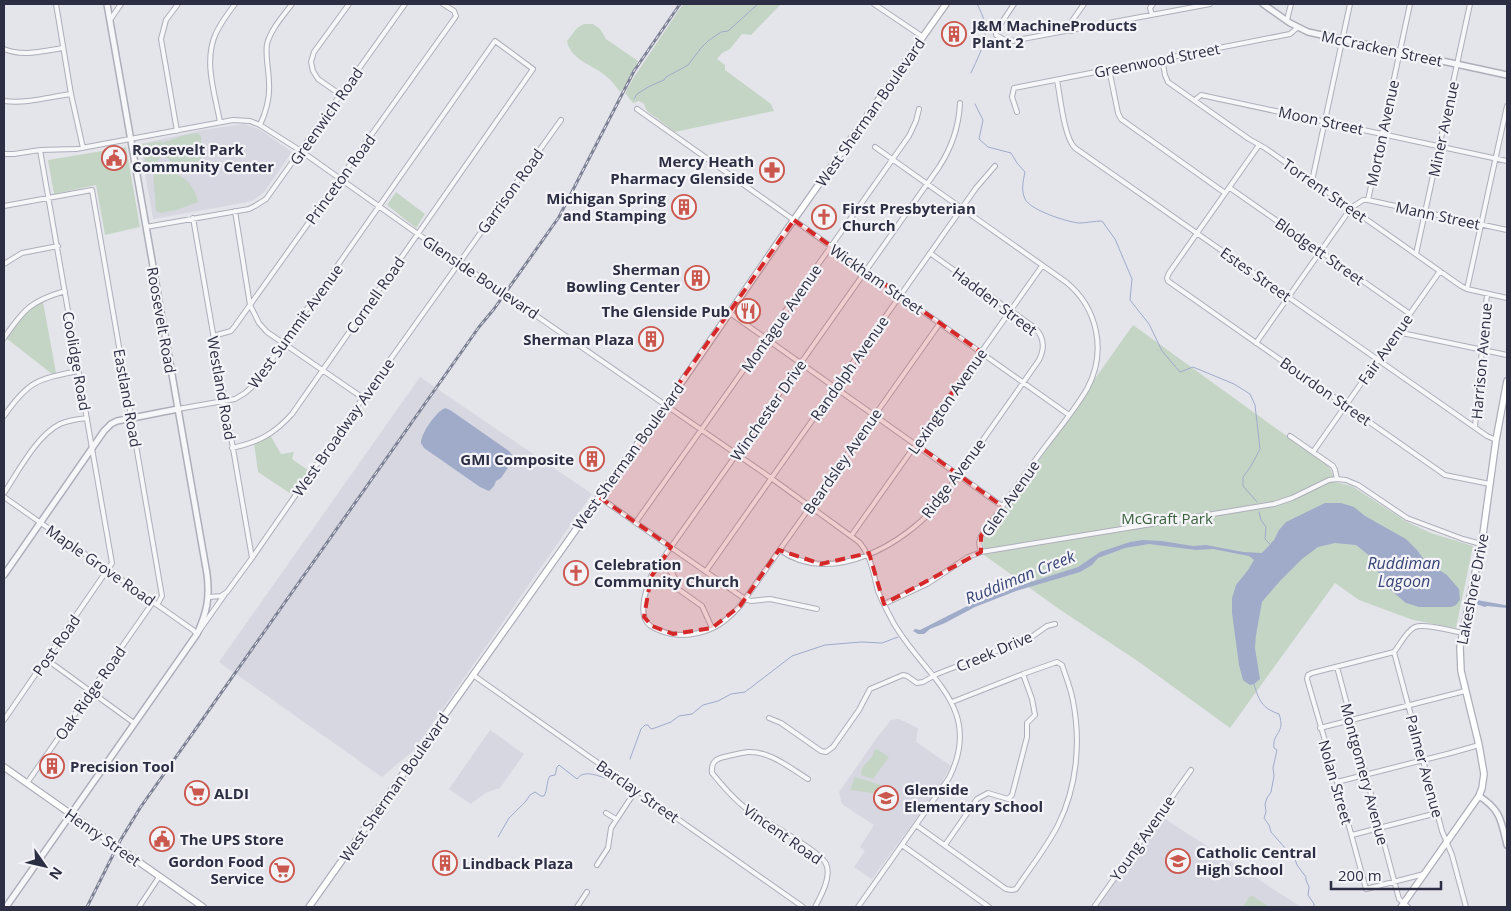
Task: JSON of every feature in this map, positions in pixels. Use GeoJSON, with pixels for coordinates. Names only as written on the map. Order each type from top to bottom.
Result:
{"type":"FeatureCollection","features":[{"type":"Feature","properties":{"kind":"main road","name":"West Sherman Boulevard"},"geometry":{"type":"LineString","coordinates":[[309,907],[666,405],[946,4]]}},
{"type":"Feature","properties":{"kind":"main road","name":"Lakeshore Drive"},"geometry":{"type":"LineString","coordinates":[[1479,796],[1484,774],[1460,660],[1462,633],[1481,544],[1496,440],[1507,381]]}},
{"type":"Feature","properties":{"kind":"main road","name":"Henry Street"},"geometry":{"type":"LineString","coordinates":[[4,767],[202,907]]}},
{"type":"Feature","properties":{"kind":"main road"},"geometry":{"type":"LineString","coordinates":[[1404,906],[1424,874],[1479,796]]}},
{"type":"Feature","properties":{"kind":"street"},"geometry":{"type":"LineString","coordinates":[[56,4],[63,48],[84,148]]}},
{"type":"Feature","properties":{"kind":"street","name":"Roosevelt Road"},"geometry":{"type":"LineString","coordinates":[[107,4],[207,574],[209,596],[207,608],[197,634]]}},
{"type":"Feature","properties":{"kind":"street"},"geometry":{"type":"LineString","coordinates":[[110,20],[121,4]]}},
{"type":"Feature","properties":{"kind":"street"},"geometry":{"type":"LineString","coordinates":[[177,131],[162,39],[166,20],[178,4]]}},
{"type":"Feature","properties":{"kind":"street"},"geometry":{"type":"LineString","coordinates":[[220,122],[210,67],[211,51],[214,38],[220,26],[235,4]]}},
{"type":"Feature","properties":{"kind":"street"},"geometry":{"type":"LineString","coordinates":[[260,125],[267,107],[269,92],[266,57],[268,43],[274,29],[292,4]]}},
{"type":"Feature","properties":{"kind":"street"},"geometry":{"type":"LineString","coordinates":[[341,95],[318,79],[312,71],[311,62],[314,52],[349,4]]}},
{"type":"Feature","properties":{"kind":"street","name":"Greenwich Road"},"geometry":{"type":"LineString","coordinates":[[146,227],[235,211],[255,206],[266,199],[405,4]]}},
{"type":"Feature","properties":{"kind":"street","name":"Princeton Road"},"geometry":{"type":"LineString","coordinates":[[213,336],[231,331],[454,19],[456,16],[454,11],[443,4]]}},
{"type":"Feature","properties":{"kind":"street"},"geometry":{"type":"LineString","coordinates":[[1014,4],[996,31],[996,35],[1005,40],[1012,41],[1072,31],[1210,4]]}},
{"type":"Feature","properties":{"kind":"street"},"geometry":{"type":"LineString","coordinates":[[1072,31],[1072,21],[1084,4]]}},
{"type":"Feature","properties":{"kind":"street"},"geometry":{"type":"LineString","coordinates":[[1152,15],[1150,8],[1153,4]]}},
{"type":"Feature","properties":{"kind":"street","name":"McCracken Street"},"geometry":{"type":"LineString","coordinates":[[1263,4],[1297,28],[1308,32],[1507,75]]}},
{"type":"Feature","properties":{"kind":"street"},"geometry":{"type":"LineString","coordinates":[[1287,20],[1291,4]]}},
{"type":"Feature","properties":{"kind":"street"},"geometry":{"type":"LineString","coordinates":[[1312,181],[1350,4]]}},
{"type":"Feature","properties":{"kind":"street","name":"Morton Avenue"},"geometry":{"type":"LineString","coordinates":[[1256,342],[1351,208],[1363,200],[1368,200],[1410,4]]}},
{"type":"Feature","properties":{"kind":"street","name":"Miner Avenue"},"geometry":{"type":"LineString","coordinates":[[1416,254],[1470,4]]}},
{"type":"Feature","properties":{"kind":"street"},"geometry":{"type":"LineString","coordinates":[[877,5],[923,37]]}},
{"type":"Feature","properties":{"kind":"street","name":"Greenwood Street"},"geometry":{"type":"LineString","coordinates":[[1017,112],[1012,97],[1014,88],[1290,34],[1297,28]]}},
{"type":"Feature","properties":{"kind":"street","name":"Cornell Road"},"geometry":{"type":"LineString","coordinates":[[232,448],[254,443],[275,431],[292,414],[533,69],[495,41]]}},
{"type":"Feature","properties":{"kind":"street","name":"West Summit Avenue"},"geometry":{"type":"LineString","coordinates":[[4,575],[92,446],[111,424],[132,417],[235,399],[246,393],[253,386],[495,41]]}},
{"type":"Feature","properties":{"kind":"street"},"geometry":{"type":"LineString","coordinates":[[4,49],[24,53],[63,48]]}},
{"type":"Feature","properties":{"kind":"street","name":"Torrent Street"},"geometry":{"type":"LineString","coordinates":[[1162,59],[1167,80],[1440,271],[1467,289],[1507,298]]}},
{"type":"Feature","properties":{"kind":"street"},"geometry":{"type":"LineString","coordinates":[[1109,69],[1118,113],[1121,119],[1225,193]]}},
{"type":"Feature","properties":{"kind":"street","name":"Estes Street"},"geometry":{"type":"LineString","coordinates":[[1057,80],[1071,144],[1196,234],[1202,236],[1488,437],[1496,440]]}},
{"type":"Feature","properties":{"kind":"street"},"geometry":{"type":"LineString","coordinates":[[4,101],[16,103],[72,94]]}},
{"type":"Feature","properties":{"kind":"street","name":"Moon Street"},"geometry":{"type":"LineString","coordinates":[[1195,100],[1201,95],[1507,161]]}},
{"type":"Feature","properties":{"kind":"street","name":"Winchester Drive"},"geometry":{"type":"LineString","coordinates":[[745,599],[724,622],[701,632],[678,634],[658,630],[646,622],[644,617],[646,589],[660,563],[943,160],[950,147],[959,116],[960,103]]}},
{"type":"Feature","properties":{"kind":"street","name":"Harrison Avenue"},"geometry":{"type":"LineString","coordinates":[[1467,289],[1507,106]]}},
{"type":"Feature","properties":{"kind":"street","name":"Wickham Street"},"geometry":{"type":"LineString","coordinates":[[636,109],[1069,414]]}},
{"type":"Feature","properties":{"kind":"street","name":"Montague Avenue"},"geometry":{"type":"LineString","coordinates":[[636,522],[909,136],[919,109]]}},
{"type":"Feature","properties":{"kind":"street"},"geometry":{"type":"LineString","coordinates":[[1266,116],[1268,109]]}},
{"type":"Feature","properties":{"kind":"street","name":"Glenside Boulevard"},"geometry":{"type":"LineString","coordinates":[[4,154],[84,148],[220,122],[242,120],[260,125],[301,151],[860,542],[868,554],[873,567],[878,591],[902,637],[944,689],[952,702],[960,731],[960,746],[956,764],[949,778],[858,907]]}},
{"type":"Feature","properties":{"kind":"street","name":"Garrison Road"},"geometry":{"type":"LineString","coordinates":[[459,262],[561,120]]}},
{"type":"Feature","properties":{"kind":"street"},"geometry":{"type":"LineString","coordinates":[[1196,234],[1259,145]]}},
{"type":"Feature","properties":{"kind":"street","name":"Glen Avenue"},"geometry":{"type":"LineString","coordinates":[[875,147],[1073,288],[1091,313],[1098,340],[1097,358],[1087,388],[981,536],[981,552],[968,557],[927,584],[884,604]]}},
{"type":"Feature","properties":{"kind":"street","name":"Coolidge Road"},"geometry":{"type":"LineString","coordinates":[[40,150],[112,559],[112,565],[108,570]]}},
{"type":"Feature","properties":{"kind":"street","name":"Randolph Avenue"},"geometry":{"type":"LineString","coordinates":[[706,571],[961,208],[982,179],[995,166]]}},
{"type":"Feature","properties":{"kind":"street","name":"Blodgett Street"},"geometry":{"type":"LineString","coordinates":[[1230,188],[1410,314]]}},
{"type":"Feature","properties":{"kind":"street","name":"Eastland Road"},"geometry":{"type":"LineString","coordinates":[[48,198],[92,190],[162,596],[157,605]]}},
{"type":"Feature","properties":{"kind":"street"},"geometry":{"type":"LineString","coordinates":[[4,206],[48,198]]}},
{"type":"Feature","properties":{"kind":"street","name":"Mann Street"},"geometry":{"type":"LineString","coordinates":[[1368,200],[1507,230]]}},
{"type":"Feature","properties":{"kind":"street"},"geometry":{"type":"LineString","coordinates":[[235,211],[250,305],[259,323],[267,332],[363,398]]}},
{"type":"Feature","properties":{"kind":"street","name":"Westland Road"},"geometry":{"type":"LineString","coordinates":[[192,218],[252,558]]}},
{"type":"Feature","properties":{"kind":"street","name":"Bourdon Street"},"geometry":{"type":"LineString","coordinates":[[1196,234],[1169,273],[1169,281],[1445,475],[1490,484]]}},
{"type":"Feature","properties":{"kind":"street"},"geometry":{"type":"LineString","coordinates":[[4,264],[22,253],[58,246]]}},
{"type":"Feature","properties":{"kind":"street","name":"Hadden Street"},"geometry":{"type":"LineString","coordinates":[[930,253],[1035,328],[1043,340],[1042,355],[1023,382]]}},
{"type":"Feature","properties":{"kind":"street","name":"West Broadway Avenue"},"geometry":{"type":"LineString","coordinates":[[6,907],[459,262]]}},
{"type":"Feature","properties":{"kind":"street","name":"Lexington Avenue"},"geometry":{"type":"LineString","coordinates":[[852,536],[1042,266]]}},
{"type":"Feature","properties":{"kind":"street","name":"Fair Avenue"},"geometry":{"type":"LineString","coordinates":[[1313,452],[1440,271]]}},
{"type":"Feature","properties":{"kind":"street"},"geometry":{"type":"LineString","coordinates":[[4,338],[21,314],[32,304],[48,296],[65,291]]}},
{"type":"Feature","properties":{"kind":"street","name":"Harrison Avenue"},"geometry":{"type":"LineString","coordinates":[[1475,427],[1487,294]]}},
{"type":"Feature","properties":{"kind":"street"},"geometry":{"type":"LineString","coordinates":[[730,313],[1002,506]]}},
{"type":"Feature","properties":{"kind":"street","name":"Beardsley Avenue"},"geometry":{"type":"LineString","coordinates":[[745,599],[940,323]]}},
{"type":"Feature","properties":{"kind":"street"},"geometry":{"type":"LineString","coordinates":[[1397,332],[1507,355]]}},
{"type":"Feature","properties":{"kind":"street"},"geometry":{"type":"LineString","coordinates":[[4,416],[20,394],[33,384],[48,377],[79,371]]}},
{"type":"Feature","properties":{"kind":"street","name":"Ridge Avenue"},"geometry":{"type":"LineString","coordinates":[[780,550],[803,561],[821,564],[847,561],[868,554],[897,540],[922,521],[940,501],[1023,382]]}},
{"type":"Feature","properties":{"kind":"street"},"geometry":{"type":"LineString","coordinates":[[4,495],[44,435],[60,424],[71,420],[87,418]]}},
{"type":"Feature","properties":{"kind":"street"},"geometry":{"type":"LineString","coordinates":[[1290,436],[1334,468],[1337,479]]}},
{"type":"Feature","properties":{"kind":"street"},"geometry":{"type":"LineString","coordinates":[[981,552],[1274,504],[1292,498],[1322,483],[1337,479],[1354,483],[1412,520],[1481,544]]}},
{"type":"Feature","properties":{"kind":"street","name":"Maple Grove Road"},"geometry":{"type":"LineString","coordinates":[[4,495],[40,523],[197,634]]}},
{"type":"Feature","properties":{"kind":"street"},"geometry":{"type":"LineString","coordinates":[[599,497],[745,599],[751,601],[770,599],[817,609]]}},
{"type":"Feature","properties":{"kind":"street"},"geometry":{"type":"LineString","coordinates":[[660,563],[674,574],[677,579],[678,589],[702,606],[712,628]]}},
{"type":"Feature","properties":{"kind":"street","name":"Post Road"},"geometry":{"type":"LineString","coordinates":[[4,720],[108,570]]}},
{"type":"Feature","properties":{"kind":"street"},"geometry":{"type":"LineString","coordinates":[[209,596],[221,596],[227,592]]}},
{"type":"Feature","properties":{"kind":"street","name":"Oak Ridge Road"},"geometry":{"type":"LineString","coordinates":[[27,783],[153,602]]}},
{"type":"Feature","properties":{"kind":"street","name":"Creek Drive"},"geometry":{"type":"LineString","coordinates":[[769,718],[781,723],[821,751],[826,752],[833,747],[859,710],[870,688],[903,675],[908,676],[917,683],[923,682],[933,676],[1030,638],[1047,626],[1055,624]]}},
{"type":"Feature","properties":{"kind":"street"},"geometry":{"type":"LineString","coordinates":[[1336,667],[1394,652],[1412,629],[1420,626],[1462,633]]}},
{"type":"Feature","properties":{"kind":"street","name":"Palmer Avenue"},"geometry":{"type":"LineString","coordinates":[[1394,652],[1437,813],[1466,907]]}},
{"type":"Feature","properties":{"kind":"street"},"geometry":{"type":"LineString","coordinates":[[46,660],[134,723]]}},
{"type":"Feature","properties":{"kind":"street"},"geometry":{"type":"LineString","coordinates":[[916,825],[1009,890],[1016,889],[1058,826],[1064,812],[1074,773],[1078,740],[1073,700],[1061,663],[1057,662],[1023,674],[952,702]]}},
{"type":"Feature","properties":{"kind":"street","name":"Nolan Street"},"geometry":{"type":"LineString","coordinates":[[1336,667],[1308,675],[1307,679],[1320,728],[1337,782],[1366,889],[1394,881]]}},
{"type":"Feature","properties":{"kind":"street","name":"Montgomery Avenue"},"geometry":{"type":"LineString","coordinates":[[1336,667],[1399,899],[1404,906]]}},
{"type":"Feature","properties":{"kind":"street"},"geometry":{"type":"LineString","coordinates":[[945,845],[977,799],[988,793],[1008,799],[1012,795],[1027,737],[1027,723],[1035,715],[1032,699],[1023,674]]}},
{"type":"Feature","properties":{"kind":"street","name":"Barclay Street"},"geometry":{"type":"LineString","coordinates":[[473,675],[804,907]]}},
{"type":"Feature","properties":{"kind":"street"},"geometry":{"type":"LineString","coordinates":[[1320,728],[1465,690]]}},
{"type":"Feature","properties":{"kind":"street"},"geometry":{"type":"LineString","coordinates":[[1337,782],[1479,745]]}},
{"type":"Feature","properties":{"kind":"street","name":"Vincent Road"},"geometry":{"type":"LineString","coordinates":[[808,779],[780,761],[759,753],[748,752],[720,758],[714,761],[712,769],[712,773],[720,783],[746,809],[810,849],[825,861],[828,872],[815,907]]}},
{"type":"Feature","properties":{"kind":"street","name":"Young Avenue"},"geometry":{"type":"LineString","coordinates":[[1094,907],[1190,770]]}},
{"type":"Feature","properties":{"kind":"street"},"geometry":{"type":"LineString","coordinates":[[597,864],[610,844],[609,833],[636,790]]}},
{"type":"Feature","properties":{"kind":"street"},"geometry":{"type":"LineString","coordinates":[[1479,796],[1498,812],[1507,845]]}},
{"type":"Feature","properties":{"kind":"street"},"geometry":{"type":"LineString","coordinates":[[606,813],[616,820]]}},
{"type":"Feature","properties":{"kind":"street"},"geometry":{"type":"LineString","coordinates":[[1352,835],[1437,813]]}},
{"type":"Feature","properties":{"kind":"street"},"geometry":{"type":"LineString","coordinates":[[902,845],[989,907]]}},
{"type":"Feature","properties":{"kind":"street"},"geometry":{"type":"LineString","coordinates":[[1394,881],[1424,874]]}},
{"type":"Feature","properties":{"kind":"street"},"geometry":{"type":"LineString","coordinates":[[139,907],[159,877]]}},
{"type":"Feature","properties":{"kind":"street"},"geometry":{"type":"LineString","coordinates":[[577,907],[587,892]]}},
{"type":"Feature","properties":{"kind":"highlighted area"},"geometry":{"type":"Polygon","coordinates":[[[794,220],[981,352],[916,444],[1002,506],[981,536],[981,552],[884,604],[869,553],[821,564],[779,550],[740,606],[712,628],[673,634],[652,626],[644,617],[651,577],[671,547],[599,497],[794,220]]]}},
{"type":"Feature","properties":{"kind":"shaded area"},"geometry":{"type":"Polygon","coordinates":[[[243,124],[259,129],[292,152],[264,192],[254,200],[243,203],[153,219],[140,144],[203,130],[243,124]]]}},
{"type":"Feature","properties":{"kind":"shaded area"},"geometry":{"type":"Polygon","coordinates":[[[420,377],[592,494],[414,750],[382,777],[219,662],[420,377]]]}},
{"type":"Feature","properties":{"kind":"shaded area","name":"Glenside Elementary School"},"geometry":{"type":"Polygon","coordinates":[[[899,719],[918,728],[916,742],[951,766],[938,789],[872,879],[854,867],[865,851],[860,847],[874,825],[842,804],[839,792],[891,720],[899,719]]]}},
{"type":"Feature","properties":{"kind":"shaded area"},"geometry":{"type":"Polygon","coordinates":[[[490,730],[524,754],[500,788],[485,793],[471,804],[449,789],[490,730]]]}},
{"type":"Feature","properties":{"kind":"shaded area","name":"Catholic Central High School"},"geometry":{"type":"Polygon","coordinates":[[[1159,815],[1301,907],[1095,907],[1159,815]]]}},
{"type":"Feature","properties":{"kind":"green space"},"geometry":{"type":"Polygon","coordinates":[[[683,4],[781,4],[751,35],[742,34],[730,49],[722,53],[717,59],[725,65],[725,70],[771,104],[774,111],[675,132],[647,111],[644,104],[639,101],[633,103],[625,93],[683,4]]]}},
{"type":"Feature","properties":{"kind":"green space"},"geometry":{"type":"Polygon","coordinates":[[[584,24],[593,24],[600,29],[606,39],[638,61],[620,92],[609,79],[583,62],[569,48],[567,41],[577,28],[584,24]]]}},
{"type":"Feature","properties":{"kind":"green space"},"geometry":{"type":"Polygon","coordinates":[[[198,133],[201,136],[201,173],[180,169],[164,153],[153,167],[147,167],[141,146],[143,144],[161,141],[162,143],[181,136],[198,133]]]}},
{"type":"Feature","properties":{"kind":"green space"},"geometry":{"type":"Polygon","coordinates":[[[126,147],[140,227],[105,235],[96,185],[54,194],[48,160],[126,147]]]}},
{"type":"Feature","properties":{"kind":"green space"},"geometry":{"type":"Polygon","coordinates":[[[165,170],[177,174],[187,181],[194,190],[198,202],[176,210],[160,213],[156,211],[153,171],[165,170]]]}},
{"type":"Feature","properties":{"kind":"green space"},"geometry":{"type":"Polygon","coordinates":[[[396,192],[425,214],[416,228],[387,205],[396,192]]]}},
{"type":"Feature","properties":{"kind":"green space"},"geometry":{"type":"Polygon","coordinates":[[[43,302],[56,373],[52,374],[6,338],[22,318],[43,302]]]}},
{"type":"Feature","properties":{"kind":"green space","name":"McGraft Park"},"geometry":{"type":"Polygon","coordinates":[[[1133,325],[1328,466],[1335,482],[1352,486],[1407,522],[1431,533],[1473,546],[1456,628],[1413,620],[1359,600],[1335,583],[1230,728],[1139,662],[1059,609],[984,555],[984,535],[1133,325]]]}},
{"type":"Feature","properties":{"kind":"green space"},"geometry":{"type":"Polygon","coordinates":[[[270,435],[281,454],[294,452],[292,459],[311,472],[294,496],[258,472],[254,443],[270,435]]]}},
{"type":"Feature","properties":{"kind":"green space"},"geometry":{"type":"Polygon","coordinates":[[[877,749],[889,757],[873,779],[861,775],[863,767],[872,757],[874,750],[877,749]]]}},
{"type":"Feature","properties":{"kind":"green space"},"geometry":{"type":"Polygon","coordinates":[[[855,777],[881,785],[877,792],[873,793],[850,790],[855,777]]]}},
{"type":"Feature","properties":{"kind":"green space"},"geometry":{"type":"Polygon","coordinates":[[[1253,896],[1269,907],[1243,907],[1249,897],[1253,896]]]}},
{"type":"Feature","properties":{"kind":"water"},"geometry":{"type":"Polygon","coordinates":[[[445,408],[509,451],[513,456],[501,478],[496,481],[489,491],[480,487],[424,448],[421,443],[423,434],[430,423],[445,408]]]}},
{"type":"Feature","properties":{"kind":"water","name":"Ruddiman Lagoon"},"geometry":{"type":"Polygon","coordinates":[[[1325,503],[1341,503],[1354,507],[1365,516],[1406,539],[1425,561],[1447,575],[1459,589],[1460,600],[1451,607],[1419,607],[1406,603],[1387,587],[1371,557],[1356,545],[1335,543],[1318,547],[1302,559],[1262,602],[1255,648],[1260,679],[1250,685],[1243,680],[1239,665],[1232,613],[1232,598],[1236,585],[1254,560],[1249,556],[1213,549],[1196,550],[1149,544],[1125,548],[1098,558],[1092,565],[1080,572],[1016,591],[975,607],[930,629],[924,634],[918,634],[913,631],[915,629],[920,630],[987,596],[1078,567],[1100,552],[1130,542],[1143,540],[1162,541],[1262,553],[1274,540],[1286,522],[1325,503]]]}},
{"type":"Feature","properties":{"kind":"water"},"geometry":{"type":"Polygon","coordinates":[[[1477,600],[1507,605],[1507,608],[1485,607],[1476,604],[1477,600]]]}},
{"type":"Feature","properties":{"kind":"waterway"},"geometry":{"type":"LineString","coordinates":[[634,99],[637,94],[688,65],[708,41],[721,32],[728,31],[758,4]]}},
{"type":"Feature","properties":{"kind":"waterway"},"geometry":{"type":"LineString","coordinates":[[971,73],[982,47],[985,31],[982,14],[977,4]]}},
{"type":"Feature","properties":{"kind":"waterway"},"geometry":{"type":"LineString","coordinates":[[975,104],[983,120],[979,139],[988,147],[1011,153],[1025,172],[1023,192],[1028,203],[1049,215],[1073,222],[1102,221],[1115,239],[1132,279],[1130,300],[1149,324],[1162,351],[1180,372],[1193,367],[1234,384],[1250,394],[1255,405],[1260,449],[1243,477],[1243,486],[1257,502]]}},
{"type":"Feature","properties":{"kind":"waterway"},"geometry":{"type":"LineString","coordinates":[[1259,512],[1261,520],[1266,527],[1265,539],[1271,545]]}},
{"type":"Feature","properties":{"kind":"waterway","name":"Ruddiman Creek"},"geometry":{"type":"LineString","coordinates":[[630,759],[641,729],[645,725],[652,729],[671,722],[679,716],[692,714],[703,705],[718,701],[731,694],[745,692],[792,656],[825,645],[861,642],[882,643],[898,637]]}},
{"type":"Feature","properties":{"kind":"waterway"},"geometry":{"type":"LineString","coordinates":[[1254,684],[1262,703],[1279,714],[1281,721],[1281,726],[1274,743],[1274,748],[1277,750],[1273,768],[1274,776],[1271,792],[1265,804],[1266,812],[1264,818],[1271,832],[1293,854],[1297,865],[1306,877],[1309,887],[1308,895],[1314,907]]}},
{"type":"Feature","properties":{"kind":"waterway","name":"Ruddiman Creek"},"geometry":{"type":"LineString","coordinates":[[498,837],[509,818],[530,795],[535,792],[544,796],[549,778],[555,775],[559,765],[577,779],[583,774],[596,775],[608,779]]}},
{"type":"Feature","properties":{"kind":"railway"},"geometry":{"type":"LineString","coordinates":[[87,907],[120,841],[140,808],[479,327],[494,309],[559,217],[634,71],[680,4]]}},
{"type":"Feature","properties":{"kind":"place","name":"J&M MachineProducts Plant 2"},"geometry":{"type":"Point","coordinates":[954,34]}},
{"type":"Feature","properties":{"kind":"place","name":"Roosevelt Park Community Center"},"geometry":{"type":"Point","coordinates":[114,158]}},
{"type":"Feature","properties":{"kind":"place","name":"Mercy Heath Pharmacy Glenside"},"geometry":{"type":"Point","coordinates":[772,170]}},
{"type":"Feature","properties":{"kind":"place","name":"Michigan Spring and Stamping"},"geometry":{"type":"Point","coordinates":[684,207]}},
{"type":"Feature","properties":{"kind":"place","name":"First Presbyterian Church"},"geometry":{"type":"Point","coordinates":[824,217]}},
{"type":"Feature","properties":{"kind":"place","name":"Sherman Bowling Center"},"geometry":{"type":"Point","coordinates":[697,278]}},
{"type":"Feature","properties":{"kind":"place","name":"The Glenside Pub"},"geometry":{"type":"Point","coordinates":[748,311]}},
{"type":"Feature","properties":{"kind":"place","name":"Sherman Plaza"},"geometry":{"type":"Point","coordinates":[651,339]}},
{"type":"Feature","properties":{"kind":"place","name":"GMI Composite"},"geometry":{"type":"Point","coordinates":[592,459]}},
{"type":"Feature","properties":{"kind":"place","name":"Celebration Community Church"},"geometry":{"type":"Point","coordinates":[576,573]}},
{"type":"Feature","properties":{"kind":"place","name":"Precision Tool"},"geometry":{"type":"Point","coordinates":[52,766]}},
{"type":"Feature","properties":{"kind":"place","name":"ALDI"},"geometry":{"type":"Point","coordinates":[197,793]}},
{"type":"Feature","properties":{"kind":"place","name":"Glenside Elementary School"},"geometry":{"type":"Point","coordinates":[886,798]}},
{"type":"Feature","properties":{"kind":"place","name":"The UPS Store"},"geometry":{"type":"Point","coordinates":[162,839]}},
{"type":"Feature","properties":{"kind":"place","name":"Catholic Central High School"},"geometry":{"type":"Point","coordinates":[1178,861]}},
{"type":"Feature","properties":{"kind":"place","name":"Lindback Plaza"},"geometry":{"type":"Point","coordinates":[445,863]}},
{"type":"Feature","properties":{"kind":"place","name":"Gordon Food Service"},"geometry":{"type":"Point","coordinates":[282,870]}}]}
